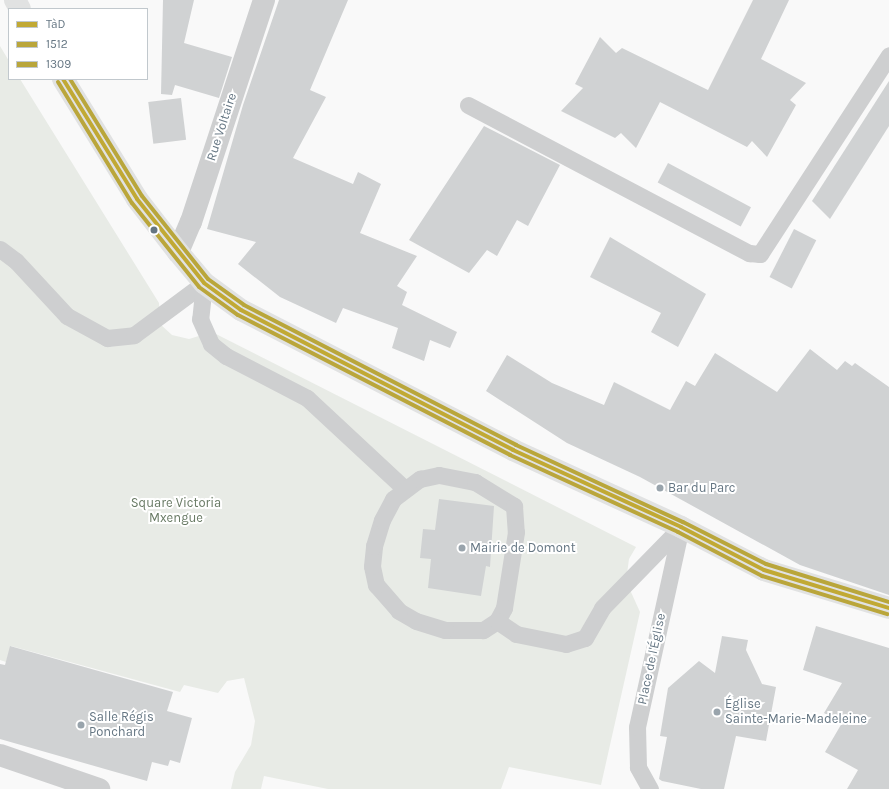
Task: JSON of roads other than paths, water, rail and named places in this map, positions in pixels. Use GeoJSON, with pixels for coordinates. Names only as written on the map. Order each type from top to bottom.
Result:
{"type":"FeatureCollection","features":[{"type":"Feature","properties":{"kind":"street","name":"Rue Voltaire"},"geometry":{"type":"LineString","coordinates":[[178,252],[191,222],[264,0]]}},
{"type":"Feature","properties":{"kind":"street"},"geometry":{"type":"LineString","coordinates":[[64,80],[137,199],[178,252],[204,283],[242,310],[513,450],[681,527],[764,570],[889,608]]}},
{"type":"Feature","properties":{"kind":"street"},"geometry":{"type":"LineString","coordinates":[[0,755],[99,789]]}},
{"type":"Feature","properties":{"kind":"lane"},"geometry":{"type":"LineString","coordinates":[[468,105],[750,253],[760,254],[889,56]]}},
{"type":"Feature","properties":{"kind":"lane"},"geometry":{"type":"LineString","coordinates":[[0,249],[16,261],[68,316],[107,338],[134,335],[204,283]]}},
{"type":"Feature","properties":{"kind":"lane"},"geometry":{"type":"LineString","coordinates":[[204,283],[200,319],[211,344],[226,356],[307,398],[404,488]]}},
{"type":"Feature","properties":{"kind":"lane"},"geometry":{"type":"LineString","coordinates":[[439,475],[475,482],[514,506],[512,570],[497,621],[484,630],[445,630],[416,621],[384,596],[376,585],[372,566],[374,546],[382,520],[404,488],[420,479],[439,475]]}},
{"type":"Feature","properties":{"kind":"lane"},"geometry":{"type":"LineString","coordinates":[[497,621],[516,634],[566,644],[585,638],[602,608],[681,527]]}},
{"type":"Feature","properties":{"kind":"lane","name":"Place de l'Église"},"geometry":{"type":"LineString","coordinates":[[650,789],[638,766],[637,727],[681,527]]}},
{"type":"Feature","properties":{"kind":"place","name":"Bar du Parc"},"geometry":{"type":"Point","coordinates":[660,488]}},
{"type":"Feature","properties":{"kind":"place","name":"Mairie de Domont"},"geometry":{"type":"Point","coordinates":[462,548]}},
{"type":"Feature","properties":{"kind":"place","name":"Église Sainte-Marie-Madeleine"},"geometry":{"type":"Point","coordinates":[717,712]}},
{"type":"Feature","properties":{"kind":"place","name":"Salle Régis Ponchard"},"geometry":{"type":"Point","coordinates":[81,725]}},
{"type":"Feature","properties":{"kind":"park label","name":"Square Victoria Mxengue"},"geometry":{"type":"Point","coordinates":[176,512]}}]}
